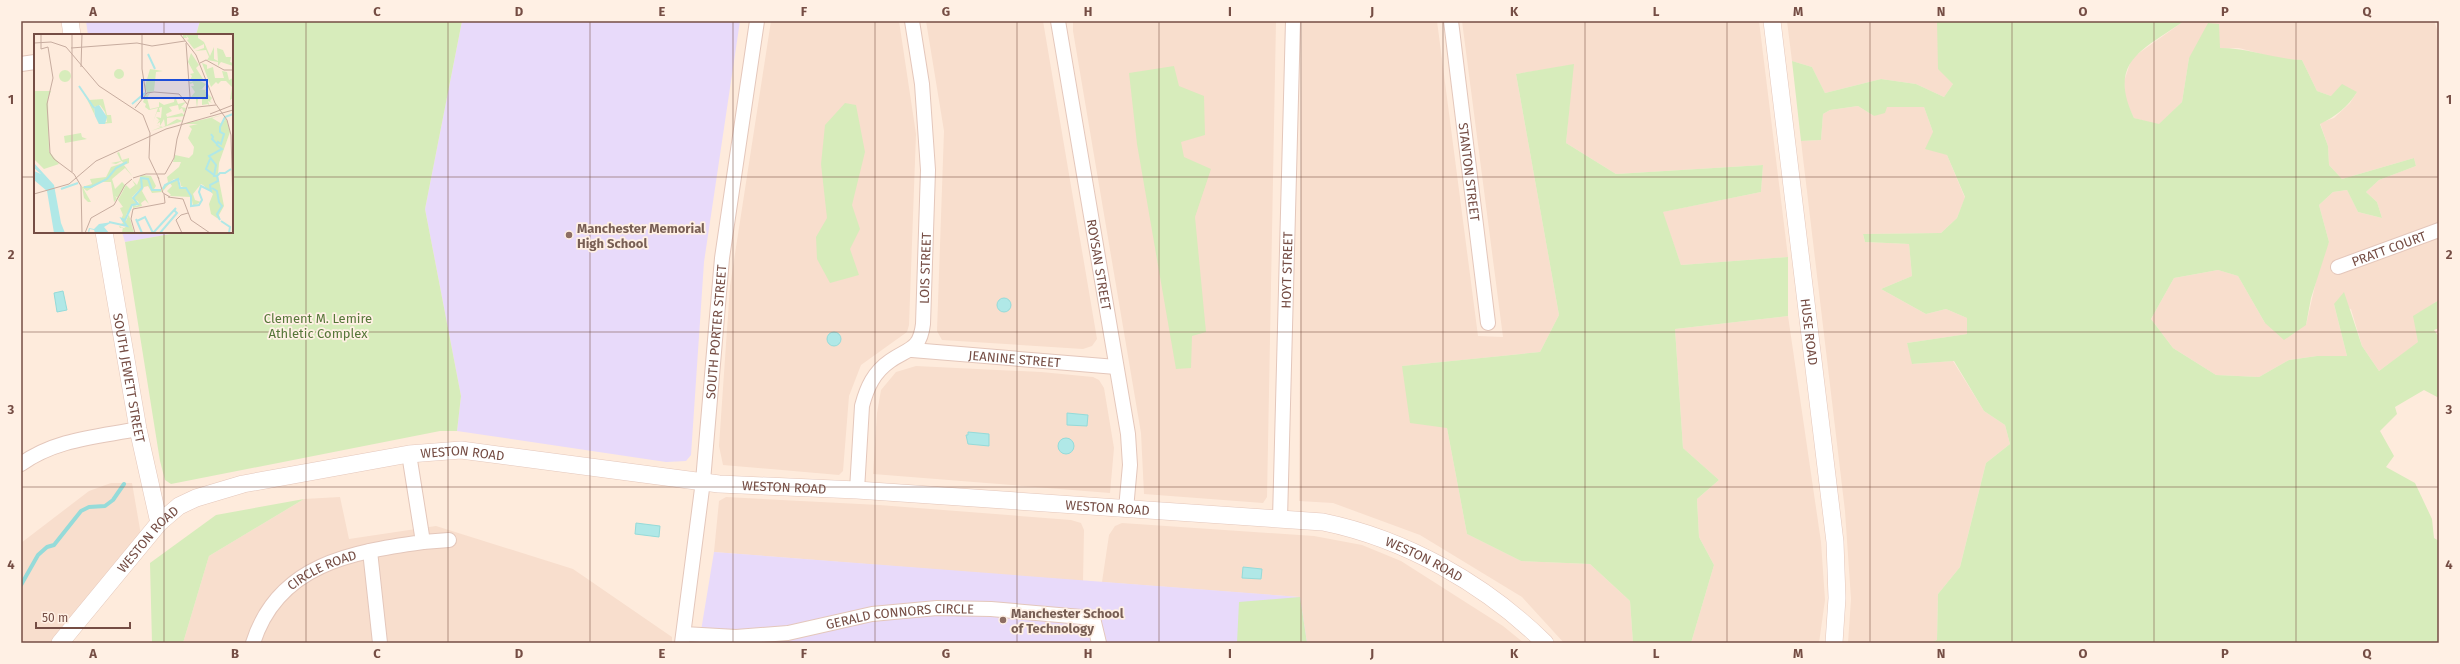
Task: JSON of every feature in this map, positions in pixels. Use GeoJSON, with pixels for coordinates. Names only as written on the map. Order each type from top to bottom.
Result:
{"type":"FeatureCollection","features":[{"type":"Feature","properties":{"kind":"street"},"geometry":{"type":"LineString","coordinates":[[70,21],[72,34]]}},
{"type":"Feature","properties":{"kind":"street","name":"SOUTH PORTER STREET"},"geometry":{"type":"LineString","coordinates":[[683,638],[703,481],[722,258],[756,21]]}},
{"type":"Feature","properties":{"kind":"street","name":"LOIS STREET"},"geometry":{"type":"LineString","coordinates":[[912,21],[922,84],[928,170],[923,324],[922,334],[912,350]]}},
{"type":"Feature","properties":{"kind":"street","name":"ROYSAN STREET"},"geometry":{"type":"LineString","coordinates":[[1058,21],[1130,451],[1130,486],[1126,508]]}},
{"type":"Feature","properties":{"kind":"street","name":"HOYT STREET"},"geometry":{"type":"LineString","coordinates":[[1280,519],[1293,21]]}},
{"type":"Feature","properties":{"kind":"street","name":"STANTON STREET"},"geometry":{"type":"LineString","coordinates":[[1451,21],[1488,323]]}},
{"type":"Feature","properties":{"kind":"street","name":"HUSE ROAD"},"geometry":{"type":"LineString","coordinates":[[1772,21],[1835,542],[1837,598],[1834,643]]}},
{"type":"Feature","properties":{"kind":"street"},"geometry":{"type":"LineString","coordinates":[[21,64],[34,62]]}},
{"type":"Feature","properties":{"kind":"street","name":"PRATT COURT"},"geometry":{"type":"LineString","coordinates":[[2338,267],[2439,230]]}},
{"type":"Feature","properties":{"kind":"street","name":"SOUTH JEWETT STREET"},"geometry":{"type":"LineString","coordinates":[[104,233],[138,429],[159,523]]}},
{"type":"Feature","properties":{"kind":"street"},"geometry":{"type":"LineString","coordinates":[[857,490],[862,406],[865,392],[879,371],[890,361],[912,350]]}},
{"type":"Feature","properties":{"kind":"street","name":"JEANINE STREET"},"geometry":{"type":"LineString","coordinates":[[912,350],[1116,367]]}},
{"type":"Feature","properties":{"kind":"street"},"geometry":{"type":"LineString","coordinates":[[21,464],[36,454],[63,442],[138,429]]}},
{"type":"Feature","properties":{"kind":"street","name":"WESTON ROAD"},"geometry":{"type":"LineString","coordinates":[[60,643],[159,523],[179,506],[217,490],[409,454],[445,450],[478,451],[703,481],[1323,522],[1354,528],[1402,546],[1484,594],[1520,619],[1545,643]]}},
{"type":"Feature","properties":{"kind":"street"},"geometry":{"type":"LineString","coordinates":[[409,454],[423,542]]}},
{"type":"Feature","properties":{"kind":"street","name":"CIRCLE ROAD"},"geometry":{"type":"LineString","coordinates":[[253,643],[261,622],[270,606],[307,573],[330,561],[370,551],[423,542],[448,540]]}},
{"type":"Feature","properties":{"kind":"street"},"geometry":{"type":"LineString","coordinates":[[370,551],[380,643]]}},
{"type":"Feature","properties":{"kind":"street","name":"GERALD CONNORS CIRCLE"},"geometry":{"type":"LineString","coordinates":[[683,638],[736,637],[788,633],[872,614],[937,608],[991,609],[1093,618],[1099,643]]}},
{"type":"Feature","properties":{"kind":"shaded area"},"geometry":{"type":"Polygon","coordinates":[[[86,21],[200,21],[196,34],[88,34],[86,21]]]}},
{"type":"Feature","properties":{"kind":"shaded area","name":"Manchester Memorial High School"},"geometry":{"type":"Polygon","coordinates":[[[462,21],[740,21],[704,262],[691,455],[686,461],[666,462],[457,431],[461,396],[425,209],[462,21]]]}},
{"type":"Feature","properties":{"kind":"shaded area"},"geometry":{"type":"Polygon","coordinates":[[[771,21],[899,21],[916,134],[909,325],[907,332],[861,365],[849,396],[843,471],[839,475],[723,465],[719,446],[730,286],[771,21]]]}},
{"type":"Feature","properties":{"kind":"shaded area"},"geometry":{"type":"Polygon","coordinates":[[[926,21],[1043,21],[1097,339],[1092,346],[1083,349],[942,340],[937,331],[944,131],[926,21]]]}},
{"type":"Feature","properties":{"kind":"shaded area"},"geometry":{"type":"Polygon","coordinates":[[[1073,21],[1276,21],[1267,497],[1263,503],[1144,494],[1141,433],[1073,31],[1073,21]]]}},
{"type":"Feature","properties":{"kind":"shaded area"},"geometry":{"type":"Polygon","coordinates":[[[1302,21],[1437,21],[1478,336],[1503,337],[1462,21],[1759,21],[1788,257],[1681,265],[1662,212],[1761,192],[1763,165],[1616,174],[1566,143],[1573,65],[1516,74],[1559,315],[1540,352],[1402,366],[1447,428],[1467,534],[1521,561],[1590,564],[1630,601],[1633,643],[1564,643],[1522,597],[1420,535],[1333,503],[1299,501],[1302,21]]]}},
{"type":"Feature","properties":{"kind":"shaded area"},"geometry":{"type":"Polygon","coordinates":[[[1787,21],[1937,21],[1953,84],[1944,97],[1916,84],[1881,79],[1825,93],[1812,67],[1792,61],[1787,21]]]}},
{"type":"Feature","properties":{"kind":"shaded area"},"geometry":{"type":"Polygon","coordinates":[[[2184,21],[2434,21],[2439,35],[2439,300],[2434,303],[2419,342],[2379,371],[2362,346],[2351,309],[2334,304],[2347,356],[2317,356],[2289,360],[2259,377],[2216,375],[2173,348],[2151,319],[2174,278],[2218,270],[2238,276],[2265,323],[2306,325],[2320,264],[2329,242],[2319,205],[2333,192],[2347,190],[2358,212],[2382,218],[2377,202],[2366,192],[2379,180],[2416,166],[2414,158],[2342,179],[2329,165],[2328,146],[2320,123],[2334,118],[2350,103],[2357,92],[2331,96],[2317,91],[2302,60],[2280,59],[2239,48],[2220,48],[2189,58],[2182,102],[2159,125],[2134,118],[2125,100],[2124,81],[2132,58],[2184,21]]]}},
{"type":"Feature","properties":{"kind":"shaded area"},"geometry":{"type":"Polygon","coordinates":[[[1858,106],[1874,116],[1887,107],[1924,107],[1933,132],[1947,155],[1965,198],[1957,218],[1941,233],[1863,234],[1865,242],[1909,244],[1912,276],[1881,289],[1926,314],[1946,309],[1967,318],[1967,334],[1907,343],[1913,364],[1953,361],[1984,411],[2005,425],[2010,444],[1986,463],[1960,567],[1938,594],[1937,640],[1929,643],[1848,643],[1851,599],[1845,511],[1801,141],[1821,140],[1823,114],[1830,110],[1858,106]]]}},
{"type":"Feature","properties":{"kind":"shaded area"},"geometry":{"type":"Polygon","coordinates":[[[122,233],[176,233],[125,242],[122,233]]]}},
{"type":"Feature","properties":{"kind":"shaded area"},"geometry":{"type":"Polygon","coordinates":[[[1788,316],[1821,542],[1825,600],[1819,643],[1691,643],[1714,565],[1699,537],[1697,499],[1719,480],[1683,448],[1675,329],[1788,316]]]}},
{"type":"Feature","properties":{"kind":"shaded area"},"geometry":{"type":"Polygon","coordinates":[[[916,366],[1041,372],[1093,377],[1099,380],[1104,388],[1114,448],[1110,493],[873,474],[877,413],[881,390],[896,372],[916,366]]]}},
{"type":"Feature","properties":{"kind":"shaded area"},"geometry":{"type":"Polygon","coordinates":[[[111,483],[132,483],[141,535],[60,643],[21,643],[21,543],[89,491],[111,483]]]}},
{"type":"Feature","properties":{"kind":"shaded area"},"geometry":{"type":"Polygon","coordinates":[[[340,497],[349,539],[436,526],[573,569],[672,637],[672,643],[183,643],[209,556],[304,499],[340,497]]]}},
{"type":"Feature","properties":{"kind":"shaded area"},"geometry":{"type":"Polygon","coordinates":[[[726,497],[879,505],[1071,520],[1081,523],[1084,530],[1083,581],[714,552],[719,501],[726,497]]]}},
{"type":"Feature","properties":{"kind":"shaded area"},"geometry":{"type":"Polygon","coordinates":[[[1122,523],[1314,536],[1362,545],[1401,561],[1503,626],[1524,643],[1307,643],[1300,597],[1102,582],[1109,535],[1115,526],[1122,523]]]}},
{"type":"Feature","properties":{"kind":"shaded area","name":"Manchester School of Technology"},"geometry":{"type":"Polygon","coordinates":[[[714,552],[1300,597],[1307,643],[699,643],[714,552]]]}},
{"type":"Feature","properties":{"kind":"green space","name":"Clement M. Lemire Athletic Complex"},"geometry":{"type":"Polygon","coordinates":[[[200,21],[462,21],[425,209],[461,396],[457,431],[440,431],[171,484],[165,480],[160,461],[125,242],[176,233],[233,233],[233,34],[196,34],[200,21]]]}},
{"type":"Feature","properties":{"kind":"green space"},"geometry":{"type":"Polygon","coordinates":[[[1937,21],[2184,21],[2143,49],[2127,70],[2125,83],[2127,99],[2134,118],[2159,124],[2182,102],[2189,58],[2208,23],[2219,24],[2220,48],[2231,48],[2281,58],[2302,60],[2317,91],[2331,96],[2342,84],[2357,92],[2341,111],[2320,124],[2328,146],[2329,165],[2342,179],[2414,158],[2416,166],[2379,180],[2366,192],[2377,202],[2382,218],[2358,212],[2347,190],[2333,192],[2319,205],[2329,242],[2311,298],[2306,325],[2284,340],[2265,323],[2238,276],[2218,270],[2174,278],[2151,319],[2173,348],[2216,375],[2259,377],[2289,360],[2317,356],[2347,356],[2334,304],[2344,292],[2362,346],[2379,371],[2418,342],[2413,316],[2439,300],[2439,328],[2434,330],[2439,337],[2439,398],[2424,390],[2395,407],[2397,414],[2380,431],[2394,456],[2386,467],[2415,483],[2432,519],[2434,538],[2439,541],[2439,643],[1929,643],[1937,640],[1938,594],[1960,567],[1986,463],[2010,444],[2005,425],[1984,411],[1954,361],[1912,364],[1907,343],[1967,334],[1967,318],[1946,309],[1926,314],[1881,289],[1912,276],[1909,244],[1865,242],[1863,234],[1941,233],[1957,218],[1965,197],[1947,155],[1925,149],[1933,132],[1924,107],[1887,107],[1885,113],[1874,116],[1858,106],[1830,110],[1823,114],[1821,140],[1801,141],[1792,61],[1812,67],[1825,93],[1881,79],[1916,84],[1944,97],[1953,84],[1938,69],[1937,21]]]}},
{"type":"Feature","properties":{"kind":"green space"},"geometry":{"type":"Polygon","coordinates":[[[1574,64],[1566,143],[1616,174],[1763,165],[1761,192],[1663,212],[1681,265],[1788,257],[1788,316],[1675,329],[1683,448],[1719,480],[1697,499],[1699,537],[1714,565],[1691,643],[1633,643],[1630,601],[1590,564],[1521,561],[1467,534],[1447,428],[1410,423],[1402,366],[1540,352],[1559,315],[1516,74],[1574,64]]]}},
{"type":"Feature","properties":{"kind":"green space"},"geometry":{"type":"Polygon","coordinates":[[[1174,66],[1179,86],[1204,96],[1205,135],[1181,142],[1184,157],[1211,169],[1195,217],[1206,332],[1192,336],[1191,368],[1176,369],[1137,144],[1129,73],[1174,66]]]}},
{"type":"Feature","properties":{"kind":"green space"},"geometry":{"type":"Polygon","coordinates":[[[845,103],[856,105],[865,152],[852,205],[860,229],[850,249],[859,275],[830,283],[817,259],[816,237],[827,218],[821,164],[825,125],[845,103]]]}},
{"type":"Feature","properties":{"kind":"green space"},"geometry":{"type":"Polygon","coordinates":[[[304,499],[209,556],[183,643],[152,643],[150,563],[216,515],[304,499]]]}},
{"type":"Feature","properties":{"kind":"green space"},"geometry":{"type":"Polygon","coordinates":[[[1300,597],[1307,643],[1237,643],[1239,602],[1300,597]]]}},
{"type":"Feature","properties":{"kind":"water"},"geometry":{"type":"Polygon","coordinates":[[[63,291],[67,310],[57,312],[54,293],[63,291]]]}},
{"type":"Feature","properties":{"kind":"water"},"geometry":{"type":"Polygon","coordinates":[[[1004,298],[1009,300],[1011,305],[1009,310],[1004,312],[999,310],[997,305],[999,300],[1004,298]]]}},
{"type":"Feature","properties":{"kind":"water"},"geometry":{"type":"Polygon","coordinates":[[[831,332],[837,332],[841,336],[841,342],[837,346],[831,346],[827,342],[827,336],[831,332]]]}},
{"type":"Feature","properties":{"kind":"water"},"geometry":{"type":"Polygon","coordinates":[[[1067,413],[1088,415],[1087,426],[1067,425],[1067,413]]]}},
{"type":"Feature","properties":{"kind":"water"},"geometry":{"type":"Polygon","coordinates":[[[968,432],[989,434],[989,446],[968,444],[966,435],[968,435],[968,432]]]}},
{"type":"Feature","properties":{"kind":"water"},"geometry":{"type":"Polygon","coordinates":[[[1066,438],[1072,440],[1074,446],[1072,452],[1066,454],[1060,452],[1058,446],[1060,440],[1066,438]]]}},
{"type":"Feature","properties":{"kind":"water"},"geometry":{"type":"Polygon","coordinates":[[[636,523],[660,526],[659,537],[635,534],[636,523]]]}},
{"type":"Feature","properties":{"kind":"water"},"geometry":{"type":"Polygon","coordinates":[[[1243,567],[1262,569],[1261,579],[1242,578],[1243,567]]]}},
{"type":"Feature","properties":{"kind":"waterway"},"geometry":{"type":"LineString","coordinates":[[21,585],[38,555],[47,547],[54,545],[81,511],[89,507],[105,506],[113,500],[124,484]]}},
{"type":"Feature","properties":{"kind":"place","name":"Manchester Memorial High School"},"geometry":{"type":"Point","coordinates":[569,235]}},
{"type":"Feature","properties":{"kind":"place","name":"Manchester School of Technology"},"geometry":{"type":"Point","coordinates":[1003,620]}}]}
